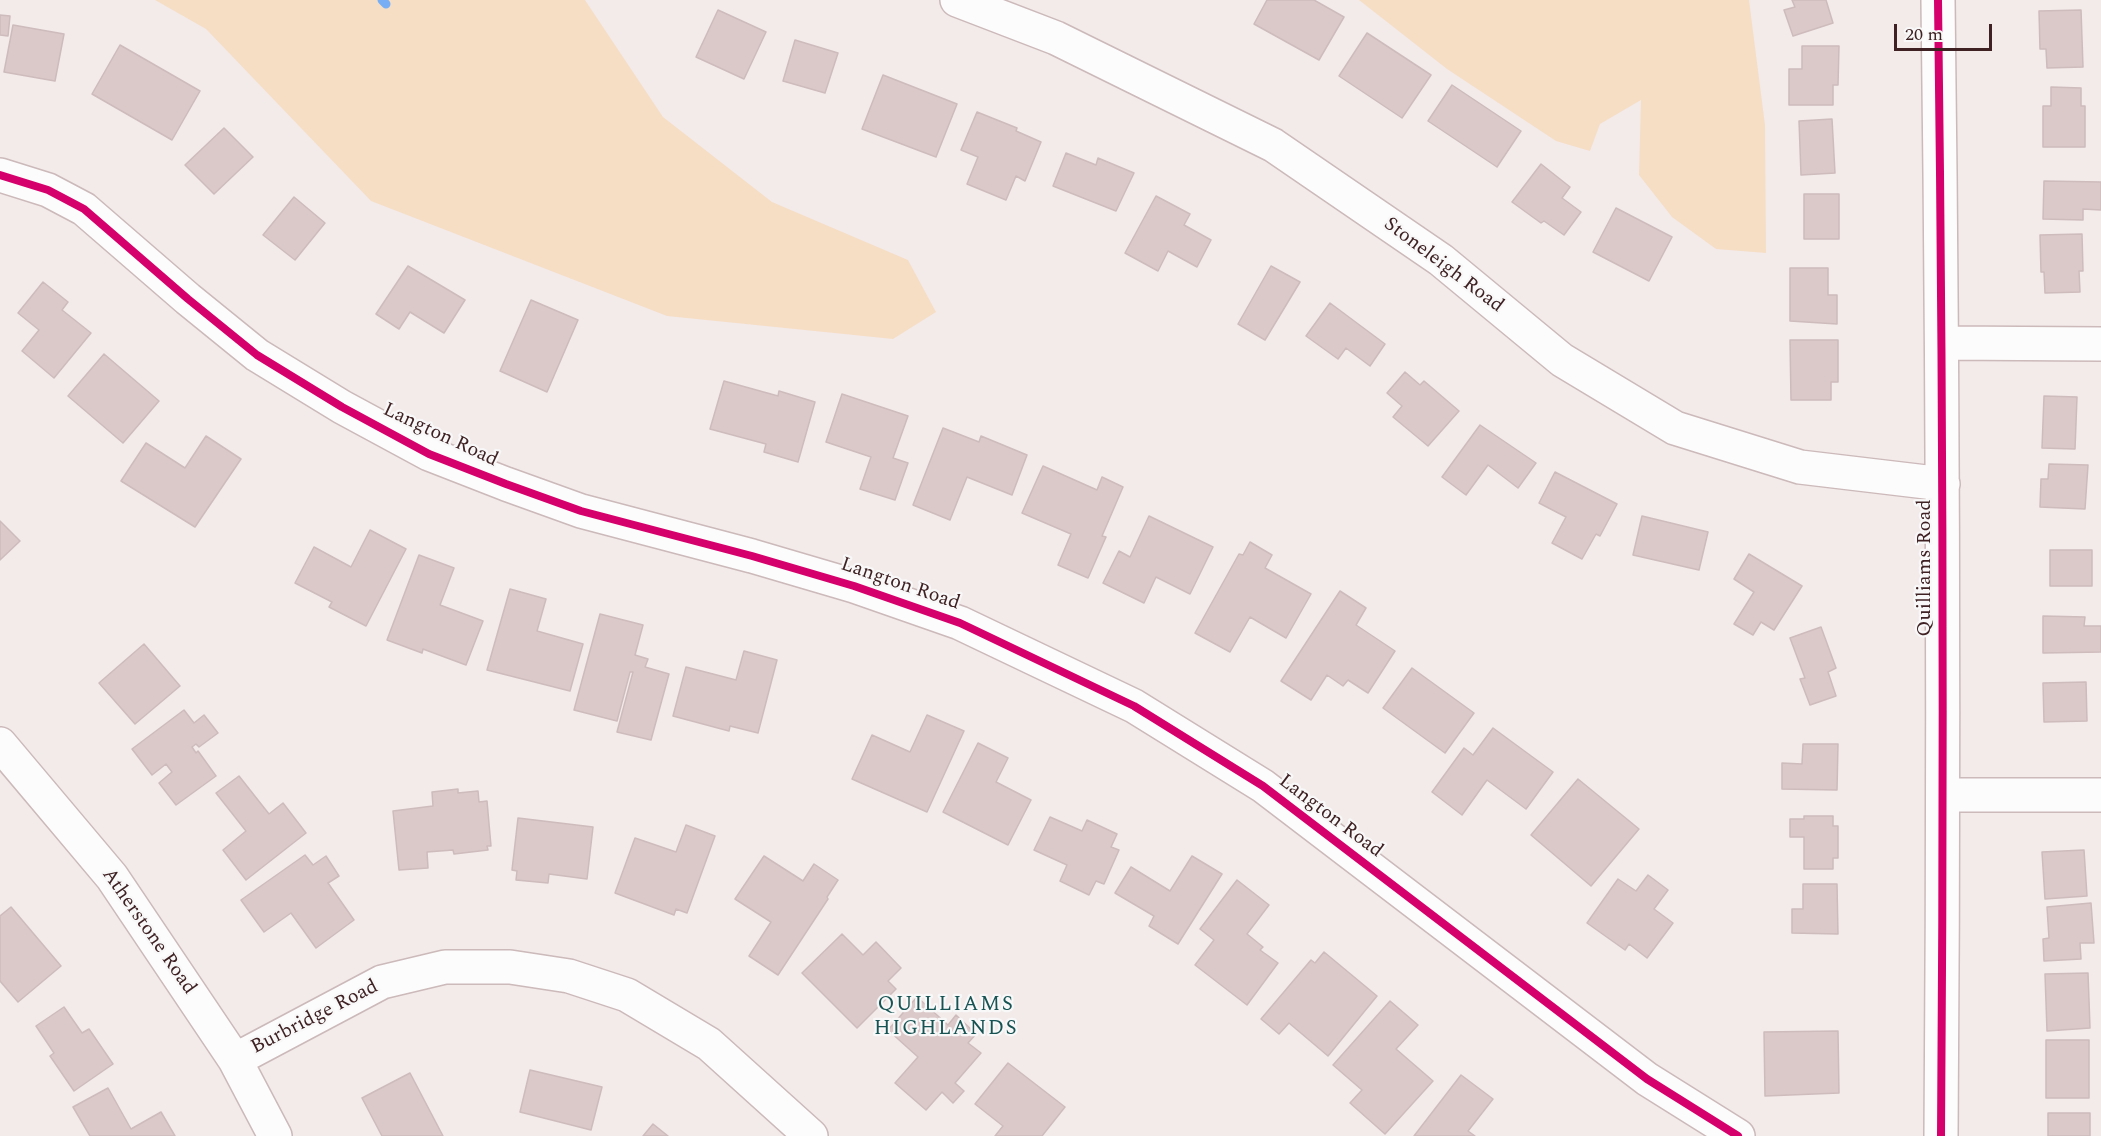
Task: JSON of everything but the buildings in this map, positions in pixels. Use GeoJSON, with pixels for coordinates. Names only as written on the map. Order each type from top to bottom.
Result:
{"type":"FeatureCollection","features":[{"type":"Feature","properties":{"kind":"street","name":"Stoneleigh Road"},"geometry":{"type":"LineString","coordinates":[[957,0],[1056,38],[1273,145],[1441,260],[1562,360],[1675,428],[1800,467],[1943,484]]}},
{"type":"Feature","properties":{"kind":"street","name":"Quilliams Road"},"geometry":{"type":"LineString","coordinates":[[1938,0],[1943,484],[1941,1136]]}},
{"type":"Feature","properties":{"kind":"street","name":"Langton Road"},"geometry":{"type":"LineString","coordinates":[[0,175],[48,190],[84,209],[188,299],[258,355],[342,408],[429,453],[581,511],[752,556],[854,586],[960,623],[1134,706],[1263,786],[1647,1079],[1738,1136]]}},
{"type":"Feature","properties":{"kind":"street"},"geometry":{"type":"LineString","coordinates":[[1942,343],[2101,344]]}},
{"type":"Feature","properties":{"kind":"street","name":"Atherstone Road"},"geometry":{"type":"LineString","coordinates":[[0,744],[112,877],[235,1060],[275,1136]]}},
{"type":"Feature","properties":{"kind":"street"},"geometry":{"type":"LineString","coordinates":[[1943,795],[2101,795]]}},
{"type":"Feature","properties":{"kind":"street","name":"Burbridge Road"},"geometry":{"type":"LineString","coordinates":[[235,1060],[382,982],[445,967],[510,967],[569,976],[627,995],[709,1044],[811,1136]]}},
{"type":"Feature","properties":{"kind":"shaded area"},"geometry":{"type":"Polygon","coordinates":[[[155,0],[585,0],[663,117],[772,202],[908,260],[936,312],[893,339],[667,316],[371,201],[206,29],[155,0]]]}},
{"type":"Feature","properties":{"kind":"shaded area"},"geometry":{"type":"Polygon","coordinates":[[[1359,0],[1749,0],[1765,125],[1766,253],[1716,249],[1672,217],[1639,175],[1641,100],[1600,124],[1590,151],[1556,141],[1447,69],[1359,0]]]}},
{"type":"Feature","properties":{"kind":"waterway"},"geometry":{"type":"LineString","coordinates":[[382,0],[386,4]]}},
{"type":"Feature","properties":{"kind":"cycle path"},"geometry":{"type":"LineString","coordinates":[[1938,0],[1942,568],[1941,1136]]}},
{"type":"Feature","properties":{"kind":"cycle path"},"geometry":{"type":"LineString","coordinates":[[0,175],[48,190],[84,209],[257,355],[342,407],[429,454],[581,511],[752,556],[854,586],[960,623],[1134,706],[1263,786],[1647,1079],[1738,1136]]}},
{"type":"Feature","properties":{"kind":"district","name":"QUILLIAMS HIGHLANDS"},"geometry":{"type":"Point","coordinates":[946,1018]}}]}
